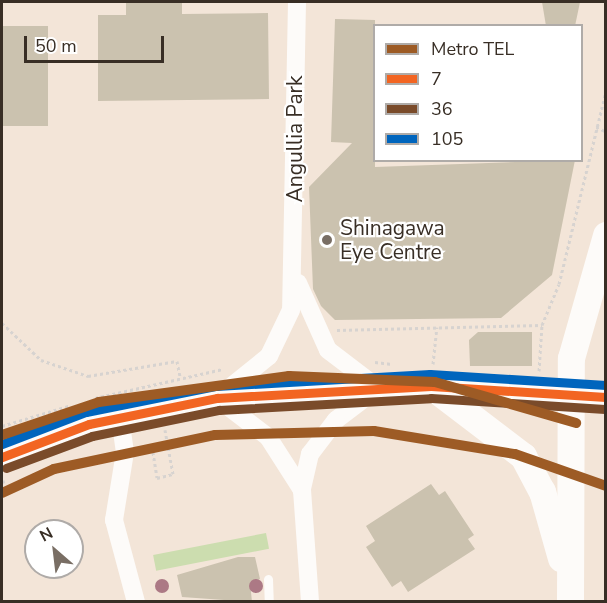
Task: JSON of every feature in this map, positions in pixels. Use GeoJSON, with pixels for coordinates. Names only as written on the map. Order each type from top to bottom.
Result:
{"type":"FeatureCollection","features":[{"type":"Feature","properties":{"kind":"main road"},"geometry":{"type":"LineString","coordinates":[[570,599],[570,396],[582,305],[606,235]]}},
{"type":"Feature","properties":{"kind":"main road"},"geometry":{"type":"LineString","coordinates":[[432,376],[523,456],[542,491],[570,599]]}},
{"type":"Feature","properties":{"kind":"main road"},"geometry":{"type":"LineString","coordinates":[[3,474],[120,417],[217,398],[378,388],[432,376],[570,396],[606,397]]}},
{"type":"Feature","properties":{"kind":"street","name":"Angullia Park"},"geometry":{"type":"LineString","coordinates":[[217,398],[269,356],[285,332],[296,276],[297,2]]}},
{"type":"Feature","properties":{"kind":"street","name":"Angullia Park"},"geometry":{"type":"LineString","coordinates":[[296,276],[315,330],[344,367],[378,388]]}},
{"type":"Feature","properties":{"kind":"street"},"geometry":{"type":"LineString","coordinates":[[310,602],[302,490],[310,454],[320,436],[378,388]]}},
{"type":"Feature","properties":{"kind":"street"},"geometry":{"type":"LineString","coordinates":[[217,398],[268,437],[302,490]]}},
{"type":"Feature","properties":{"kind":"street"},"geometry":{"type":"LineString","coordinates":[[120,417],[124,452],[114,520],[136,602]]}},
{"type":"Feature","properties":{"kind":"lane"},"geometry":{"type":"LineString","coordinates":[[268,579],[270,602]]}},
{"type":"Feature","properties":{"kind":"path"},"geometry":{"type":"LineString","coordinates":[[541,358],[542,325],[559,284],[606,91]]}},
{"type":"Feature","properties":{"kind":"path"},"geometry":{"type":"LineString","coordinates":[[596,127],[605,131]]}},
{"type":"Feature","properties":{"kind":"path"},"geometry":{"type":"LineString","coordinates":[[2,323],[41,360],[88,376],[177,361],[180,376],[155,381]]}},
{"type":"Feature","properties":{"kind":"path"},"geometry":{"type":"LineString","coordinates":[[315,330],[542,325]]}},
{"type":"Feature","properties":{"kind":"path"},"geometry":{"type":"LineString","coordinates":[[432,376],[437,327]]}},
{"type":"Feature","properties":{"kind":"path"},"geometry":{"type":"LineString","coordinates":[[152,446],[157,478],[173,474]]}},
{"type":"Feature","properties":{"kind":"shaded area"},"geometry":{"type":"Polygon","coordinates":[[[266,533],[269,549],[156,571],[153,555],[266,533]]]}},
{"type":"Feature","properties":{"kind":"building"},"geometry":{"type":"Polygon","coordinates":[[[126,2],[182,2],[182,14],[268,13],[269,99],[98,101],[98,15],[126,15],[126,2]]]}},
{"type":"Feature","properties":{"kind":"building"},"geometry":{"type":"Polygon","coordinates":[[[542,2],[580,2],[575,24],[546,24],[542,2]]]}},
{"type":"Feature","properties":{"kind":"building"},"geometry":{"type":"Polygon","coordinates":[[[335,19],[375,20],[373,24],[373,162],[375,162],[375,167],[575,162],[552,275],[501,318],[335,320],[321,306],[313,289],[309,187],[352,143],[331,142],[335,19]]]}},
{"type":"Feature","properties":{"kind":"building"},"geometry":{"type":"Polygon","coordinates":[[[2,26],[48,26],[48,126],[2,126],[2,26]]]}},
{"type":"Feature","properties":{"kind":"building"},"geometry":{"type":"Polygon","coordinates":[[[478,332],[532,332],[532,366],[470,366],[469,340],[478,332]]]}},
{"type":"Feature","properties":{"kind":"building"},"geometry":{"type":"Polygon","coordinates":[[[431,484],[439,495],[445,491],[474,535],[468,539],[475,549],[408,592],[401,581],[392,587],[366,547],[375,541],[366,526],[431,484]]]}},
{"type":"Feature","properties":{"kind":"building"},"geometry":{"type":"Polygon","coordinates":[[[238,557],[255,557],[260,579],[250,582],[252,602],[182,597],[177,575],[238,557]]]}},
{"type":"Feature","properties":{"kind":"metro line","name":"TEL"},"geometry":{"type":"LineString","coordinates":[[2,435],[99,402],[289,376],[435,382],[576,423]]}},
{"type":"Feature","properties":{"kind":"metro line","name":"TEL"},"geometry":{"type":"LineString","coordinates":[[2,493],[54,469],[215,435],[374,431],[515,454],[606,486]]}},
{"type":"Feature","properties":{"kind":"transit line","name":"105"},"geometry":{"type":"LineString","coordinates":[[2,444],[86,412],[216,386],[430,374],[606,385]]}},
{"type":"Feature","properties":{"kind":"transit line","name":"7"},"geometry":{"type":"LineString","coordinates":[[2,457],[89,424],[217,398],[431,386],[606,397]]}},
{"type":"Feature","properties":{"kind":"transit line","name":"36"},"geometry":{"type":"LineString","coordinates":[[6,468],[92,436],[219,410],[431,398],[605,409]]}},
{"type":"Feature","properties":{"kind":"place","name":"Shinagawa Eye Centre"},"geometry":{"type":"Point","coordinates":[327,240]}}]}
